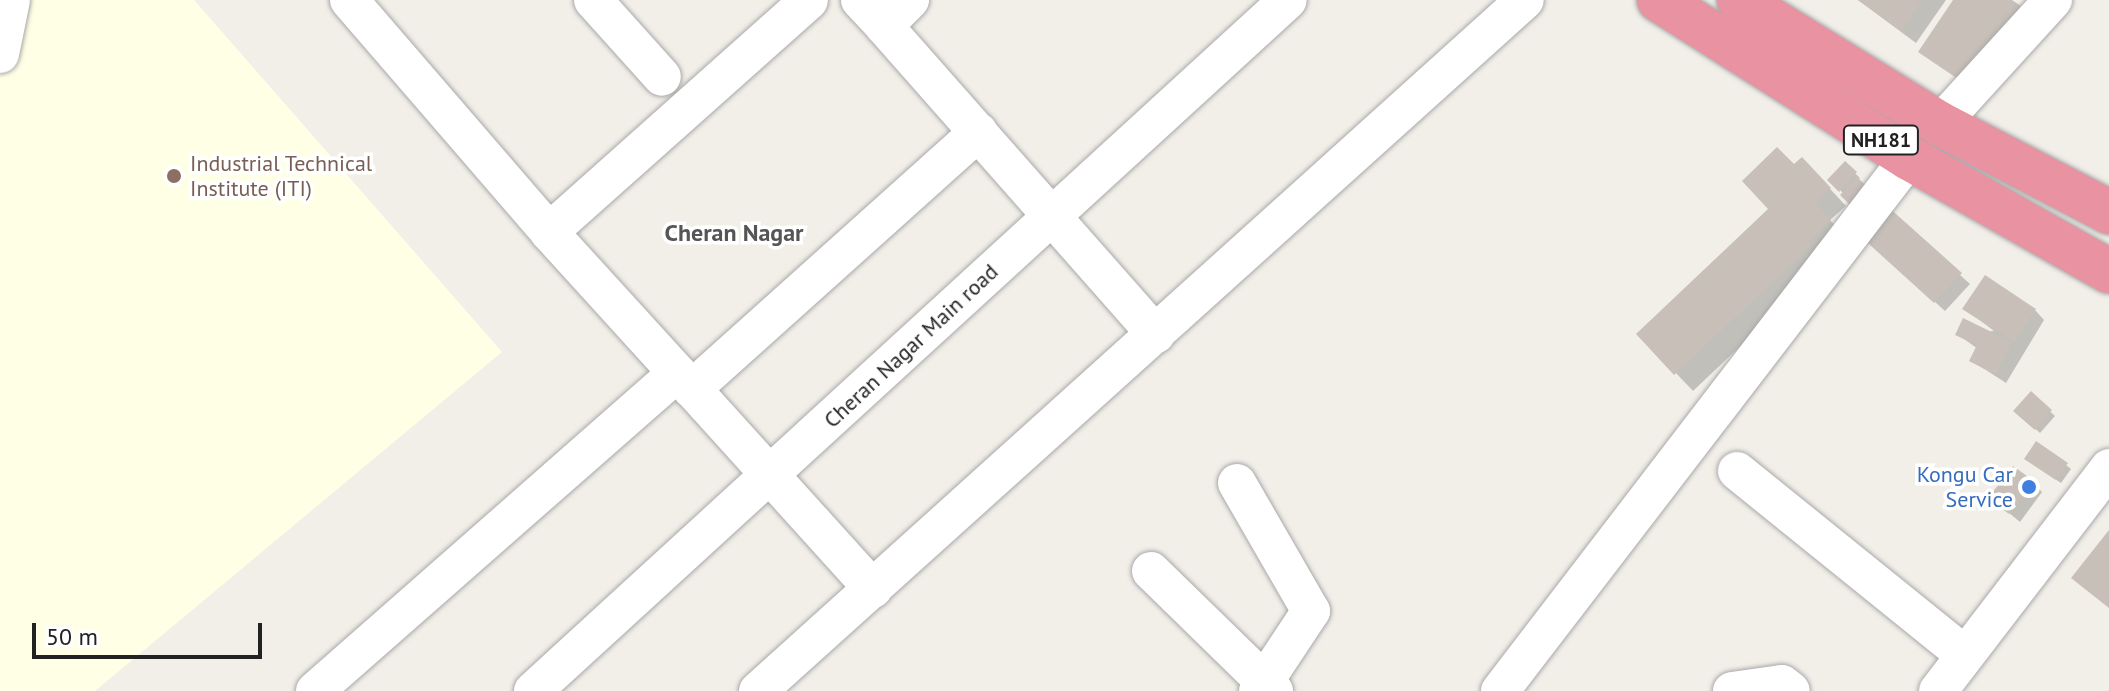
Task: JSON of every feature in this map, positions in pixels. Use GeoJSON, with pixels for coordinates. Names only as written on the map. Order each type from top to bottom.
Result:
{"type":"FeatureCollection","features":[{"type":"Feature","properties":{"kind":"highway","name":"NH181"},"geometry":{"type":"LineString","coordinates":[[1659,0],[1909,158],[2109,271]]}},
{"type":"Feature","properties":{"kind":"highway","name":"NH181"},"geometry":{"type":"LineString","coordinates":[[1739,0],[1940,124],[2109,212]]}},
{"type":"Feature","properties":{"kind":"street"},"geometry":{"type":"LineString","coordinates":[[0,54],[11,0]]}},
{"type":"Feature","properties":{"kind":"street"},"geometry":{"type":"LineString","coordinates":[[349,0],[549,232],[873,589]]}},
{"type":"Feature","properties":{"kind":"street"},"geometry":{"type":"LineString","coordinates":[[593,0],[662,77]]}},
{"type":"Feature","properties":{"kind":"street"},"geometry":{"type":"LineString","coordinates":[[549,232],[809,0]]}},
{"type":"Feature","properties":{"kind":"street","name":"Cheran Nagar Main road"},"geometry":{"type":"LineString","coordinates":[[533,691],[1288,0]]}},
{"type":"Feature","properties":{"kind":"street"},"geometry":{"type":"LineString","coordinates":[[758,691],[1525,0]]}},
{"type":"Feature","properties":{"kind":"street"},"geometry":{"type":"LineString","coordinates":[[1940,124],[2053,0]]}},
{"type":"Feature","properties":{"kind":"street"},"geometry":{"type":"LineString","coordinates":[[885,9],[978,132],[1156,334]]}},
{"type":"Feature","properties":{"kind":"street"},"geometry":{"type":"LineString","coordinates":[[315,691],[978,132]]}},
{"type":"Feature","properties":{"kind":"street"},"geometry":{"type":"LineString","coordinates":[[1500,691],[1909,158]]}},
{"type":"Feature","properties":{"kind":"street"},"geometry":{"type":"LineString","coordinates":[[1938,691],[2109,468]]}},
{"type":"Feature","properties":{"kind":"street"},"geometry":{"type":"LineString","coordinates":[[1737,471],[1965,655]]}},
{"type":"Feature","properties":{"kind":"street"},"geometry":{"type":"LineString","coordinates":[[1151,571],[1266,688],[1311,611],[1237,483]]}},
{"type":"Feature","properties":{"kind":"street"},"geometry":{"type":"LineString","coordinates":[[1732,691],[1782,684],[1791,691]]}},
{"type":"Feature","properties":{"kind":"shaded area","name":"Industrial Technical Institute (ITI)"},"geometry":{"type":"Polygon","coordinates":[[[0,0],[194,0],[502,352],[95,691],[0,691],[0,0]]]}},
{"type":"Feature","properties":{"kind":"building"},"geometry":{"type":"Polygon","coordinates":[[[1858,0],[1923,0],[1901,31],[1858,0]]]}},
{"type":"Feature","properties":{"kind":"building"},"geometry":{"type":"Polygon","coordinates":[[[1953,0],[2012,0],[2021,6],[1967,85],[1918,52],[1953,0]]]}},
{"type":"Feature","properties":{"kind":"building"},"geometry":{"type":"Polygon","coordinates":[[[1777,147],[1794,164],[1802,157],[1831,188],[1815,202],[1831,220],[1808,241],[1812,245],[1674,375],[1636,334],[1768,209],[1742,181],[1777,147]]]}},
{"type":"Feature","properties":{"kind":"building"},"geometry":{"type":"Polygon","coordinates":[[[1845,161],[1857,172],[1839,192],[1827,180],[1845,161]]]}},
{"type":"Feature","properties":{"kind":"building"},"geometry":{"type":"Polygon","coordinates":[[[1857,177],[1873,192],[1856,211],[1840,195],[1857,177]]]}},
{"type":"Feature","properties":{"kind":"building"},"geometry":{"type":"Polygon","coordinates":[[[1886,205],[1962,273],[1934,303],[1859,235],[1886,205]]]}},
{"type":"Feature","properties":{"kind":"building"},"geometry":{"type":"Polygon","coordinates":[[[1985,275],[2036,309],[2014,342],[1962,309],[1985,275]]]}},
{"type":"Feature","properties":{"kind":"building"},"geometry":{"type":"Polygon","coordinates":[[[1963,318],[2012,342],[1996,375],[1969,361],[1977,345],[1955,335],[1963,318]]]}},
{"type":"Feature","properties":{"kind":"building"},"geometry":{"type":"Polygon","coordinates":[[[2031,391],[2052,410],[2035,430],[2013,411],[2031,391]]]}},
{"type":"Feature","properties":{"kind":"building"},"geometry":{"type":"Polygon","coordinates":[[[2036,441],[2068,463],[2056,480],[2024,459],[2036,441]]]}},
{"type":"Feature","properties":{"kind":"building"},"geometry":{"type":"Polygon","coordinates":[[[2013,466],[2034,481],[2009,514],[1988,498],[2013,466]]]}},
{"type":"Feature","properties":{"kind":"building"},"geometry":{"type":"Polygon","coordinates":[[[2109,530],[2109,608],[2071,578],[2109,530]]]}},
{"type":"Feature","properties":{"kind":"place","name":"Industrial Technical Institute (ITI)"},"geometry":{"type":"Point","coordinates":[174,176]}},
{"type":"Feature","properties":{"kind":"place","name":"Kongu Car Service"},"geometry":{"type":"Point","coordinates":[2029,487]}},
{"type":"Feature","properties":{"kind":"district","name":"Cheran Nagar"},"geometry":{"type":"Point","coordinates":[734,233]}}]}
